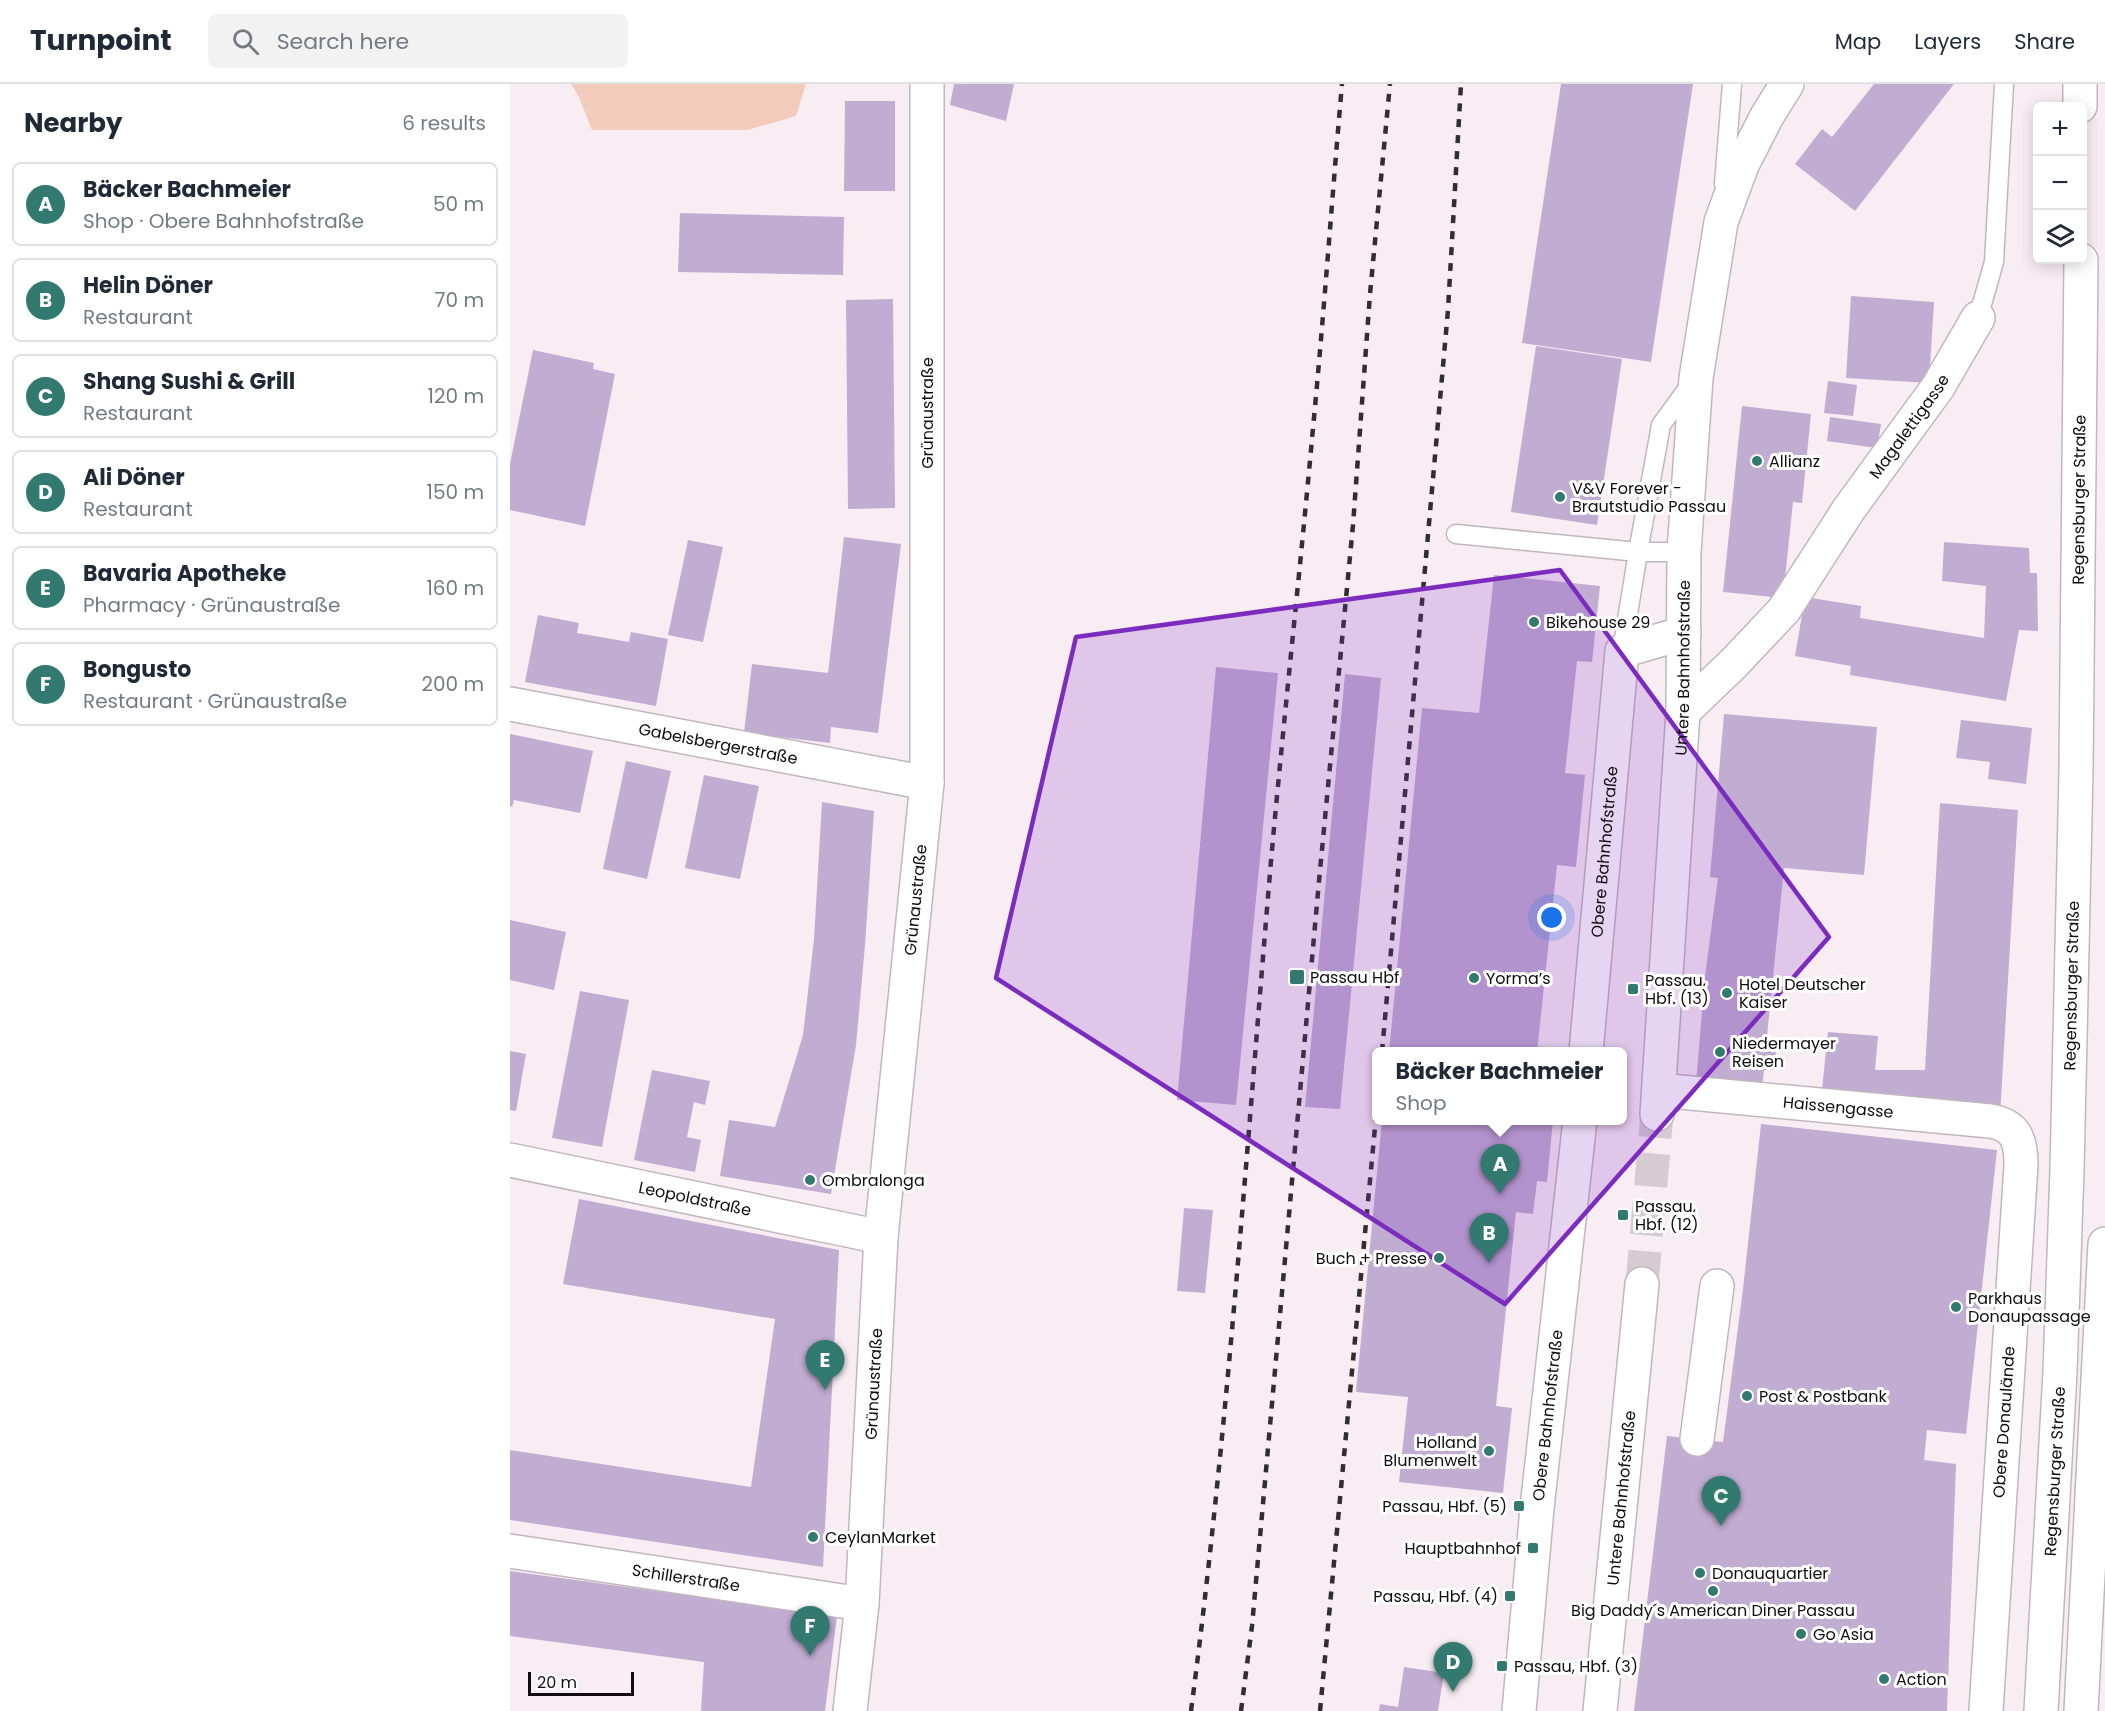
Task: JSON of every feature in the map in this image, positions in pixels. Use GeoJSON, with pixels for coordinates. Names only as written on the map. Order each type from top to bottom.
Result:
{"type":"FeatureCollection","features":[{"type":"Feature","properties":{"kind":"street","name":"Grünaustraße"},"geometry":{"type":"LineString","coordinates":[[849,1711],[862,1604],[881,1237],[927,783],[927,84]]}},
{"type":"Feature","properties":{"kind":"street","name":"Untere Bahnhofstraße"},"geometry":{"type":"LineString","coordinates":[[1658,1102],[1683,712],[1684,552],[1696,378],[1721,222],[1742,165],[1767,116],[1787,84]]}},
{"type":"Feature","properties":{"kind":"street"},"geometry":{"type":"LineString","coordinates":[[2080,84],[2080,102]]}},
{"type":"Feature","properties":{"kind":"street","name":"Regensburger Straße"},"geometry":{"type":"LineString","coordinates":[[2041,1711],[2060,1372],[2067,1170],[2076,771],[2081,264]]}},
{"type":"Feature","properties":{"kind":"street","name":"Magalettigasse"},"geometry":{"type":"LineString","coordinates":[[1683,712],[1784,610],[1849,509],[1938,387],[1978,318]]}},
{"type":"Feature","properties":{"kind":"street"},"geometry":{"type":"LineString","coordinates":[[1622,651],[1684,633]]}},
{"type":"Feature","properties":{"kind":"street","name":"Obere Bahnhofstraße"},"geometry":{"type":"LineString","coordinates":[[1586,1047],[1622,651]]}},
{"type":"Feature","properties":{"kind":"street","name":"Gabelsbergerstraße"},"geometry":{"type":"LineString","coordinates":[[510,704],[927,783]]}},
{"type":"Feature","properties":{"kind":"street","name":"Haissengasse"},"geometry":{"type":"LineString","coordinates":[[1658,1102],[1990,1121],[2008,1126],[2015,1133]]}},
{"type":"Feature","properties":{"kind":"street","name":"Obere Bahnhofstraße"},"geometry":{"type":"LineString","coordinates":[[1519,1711],[1535,1529],[1579,1125]]}},
{"type":"Feature","properties":{"kind":"street","name":"Obere Donaulände"},"geometry":{"type":"LineString","coordinates":[[1986,1711],[2021,1165],[2021,1151],[2015,1133]]}},
{"type":"Feature","properties":{"kind":"street","name":"Leopoldstraße"},"geometry":{"type":"LineString","coordinates":[[510,1160],[881,1237]]}},
{"type":"Feature","properties":{"kind":"street"},"geometry":{"type":"LineString","coordinates":[[2081,1711],[2105,1244]]}},
{"type":"Feature","properties":{"kind":"street","name":"Untere Bahnhofstraße"},"geometry":{"type":"LineString","coordinates":[[1600,1711],[1642,1284]]}},
{"type":"Feature","properties":{"kind":"street"},"geometry":{"type":"LineString","coordinates":[[1697,1439],[1717,1286]]}},
{"type":"Feature","properties":{"kind":"street","name":"Schillerstraße"},"geometry":{"type":"LineString","coordinates":[[510,1551],[862,1604]]}},
{"type":"Feature","properties":{"kind":"lane"},"geometry":{"type":"LineString","coordinates":[[1721,222],[1732,84]]}},
{"type":"Feature","properties":{"kind":"lane","name":"Magalettigasse"},"geometry":{"type":"LineString","coordinates":[[1978,318],[1994,262],[2004,84]]}},
{"type":"Feature","properties":{"kind":"lane","name":"Obere Bahnhofstraße"},"geometry":{"type":"LineString","coordinates":[[1622,651],[1661,425],[1696,378]]}},
{"type":"Feature","properties":{"kind":"lane"},"geometry":{"type":"LineString","coordinates":[[1456,534],[1638,552],[1684,552]]}},
{"type":"Feature","properties":{"kind":"highlighted area"},"geometry":{"type":"Polygon","coordinates":[[[1560,570],[1829,937],[1505,1304],[996,978],[1076,637],[1560,570]]]}},
{"type":"Feature","properties":{"kind":"shaded area"},"geometry":{"type":"Polygon","coordinates":[[[571,84],[806,84],[796,116],[748,130],[592,130],[571,84]]]}},
{"type":"Feature","properties":{"kind":"building"},"geometry":{"type":"Polygon","coordinates":[[[954,84],[1014,84],[1006,121],[950,105],[954,84]]]}},
{"type":"Feature","properties":{"kind":"building"},"geometry":{"type":"Polygon","coordinates":[[[1561,84],[1693,84],[1651,362],[1522,343],[1561,84]]]}},
{"type":"Feature","properties":{"kind":"building"},"geometry":{"type":"Polygon","coordinates":[[[1874,84],[1954,84],[1855,211],[1795,164],[1822,129],[1832,137],[1874,84]]]}},
{"type":"Feature","properties":{"kind":"building"},"geometry":{"type":"Polygon","coordinates":[[[845,101],[895,101],[895,191],[844,191],[845,101]]]}},
{"type":"Feature","properties":{"kind":"building"},"geometry":{"type":"Polygon","coordinates":[[[680,213],[844,217],[843,275],[678,272],[680,213]]]}},
{"type":"Feature","properties":{"kind":"building"},"geometry":{"type":"Polygon","coordinates":[[[1851,296],[1934,302],[1929,383],[1846,378],[1851,296]]]}},
{"type":"Feature","properties":{"kind":"building"},"geometry":{"type":"Polygon","coordinates":[[[893,299],[895,508],[848,509],[846,300],[893,299]]]}},
{"type":"Feature","properties":{"kind":"building"},"geometry":{"type":"Polygon","coordinates":[[[1536,346],[1622,359],[1597,525],[1511,512],[1536,346]]]}},
{"type":"Feature","properties":{"kind":"building"},"geometry":{"type":"Polygon","coordinates":[[[533,350],[594,363],[593,369],[615,374],[585,526],[510,510],[510,464],[533,350]]]}},
{"type":"Feature","properties":{"kind":"building"},"geometry":{"type":"Polygon","coordinates":[[[1828,381],[1857,385],[1853,416],[1824,413],[1828,381]]]}},
{"type":"Feature","properties":{"kind":"building"},"geometry":{"type":"Polygon","coordinates":[[[1742,406],[1811,414],[1802,503],[1793,502],[1783,598],[1723,592],[1742,406]]]}},
{"type":"Feature","properties":{"kind":"building"},"geometry":{"type":"Polygon","coordinates":[[[1830,417],[1881,424],[1877,448],[1827,441],[1830,417]]]}},
{"type":"Feature","properties":{"kind":"building"},"geometry":{"type":"Polygon","coordinates":[[[844,537],[901,544],[878,733],[831,727],[830,743],[744,733],[752,664],[828,673],[844,537]]]}},
{"type":"Feature","properties":{"kind":"building"},"geometry":{"type":"Polygon","coordinates":[[[688,540],[723,547],[703,642],[668,635],[688,540]]]}},
{"type":"Feature","properties":{"kind":"building"},"geometry":{"type":"Polygon","coordinates":[[[1944,542],[2029,548],[2030,573],[2037,573],[2038,631],[2019,630],[2006,701],[1850,675],[1851,666],[1795,656],[1805,597],[1861,606],[1860,618],[1984,638],[1986,586],[1942,581],[1944,542]]]}},
{"type":"Feature","properties":{"kind":"building"},"geometry":{"type":"Polygon","coordinates":[[[1494,575],[1600,586],[1592,662],[1577,661],[1565,773],[1585,775],[1576,867],[1557,865],[1538,1047],[1389,1047],[1422,708],[1479,713],[1494,575]]]}},
{"type":"Feature","properties":{"kind":"building"},"geometry":{"type":"Polygon","coordinates":[[[538,615],[579,623],[577,633],[629,642],[631,632],[668,639],[656,706],[525,682],[538,615]]]}},
{"type":"Feature","properties":{"kind":"building"},"geometry":{"type":"Polygon","coordinates":[[[1216,667],[1278,673],[1236,1105],[1177,1100],[1216,667]]]}},
{"type":"Feature","properties":{"kind":"building"},"geometry":{"type":"Polygon","coordinates":[[[1345,674],[1381,678],[1340,1109],[1305,1107],[1345,674]]]}},
{"type":"Feature","properties":{"kind":"building"},"geometry":{"type":"Polygon","coordinates":[[[1724,714],[1877,727],[1864,875],[1784,868],[1766,1046],[1776,1046],[1775,1070],[1764,1070],[1762,1089],[1696,1083],[1705,976],[1718,878],[1710,877],[1724,714]]]}},
{"type":"Feature","properties":{"kind":"building"},"geometry":{"type":"Polygon","coordinates":[[[1961,720],[2032,728],[2026,784],[1988,779],[1990,762],[1956,758],[1961,720]]]}},
{"type":"Feature","properties":{"kind":"building"},"geometry":{"type":"Polygon","coordinates":[[[510,734],[593,751],[580,813],[514,800],[512,807],[510,806],[510,734]]]}},
{"type":"Feature","properties":{"kind":"building"},"geometry":{"type":"Polygon","coordinates":[[[626,761],[671,771],[647,879],[603,869],[626,761]]]}},
{"type":"Feature","properties":{"kind":"building"},"geometry":{"type":"Polygon","coordinates":[[[704,775],[759,786],[740,879],[685,868],[704,775]]]}},
{"type":"Feature","properties":{"kind":"building"},"geometry":{"type":"Polygon","coordinates":[[[822,802],[874,811],[856,1045],[831,1194],[720,1176],[729,1120],[775,1127],[803,1035],[814,939],[822,802]]]}},
{"type":"Feature","properties":{"kind":"building"},"geometry":{"type":"Polygon","coordinates":[[[1940,803],[2018,810],[2000,1116],[1821,1099],[1828,1032],[1878,1036],[1875,1070],[1925,1070],[1940,803]]]}},
{"type":"Feature","properties":{"kind":"building"},"geometry":{"type":"Polygon","coordinates":[[[510,920],[566,932],[554,990],[510,980],[510,920]]]}},
{"type":"Feature","properties":{"kind":"building"},"geometry":{"type":"Polygon","coordinates":[[[580,991],[629,1000],[602,1147],[552,1138],[580,991]]]}},
{"type":"Feature","properties":{"kind":"building"},"geometry":{"type":"Polygon","coordinates":[[[510,1051],[526,1054],[516,1111],[510,1110],[510,1051]]]}},
{"type":"Feature","properties":{"kind":"building"},"geometry":{"type":"Polygon","coordinates":[[[652,1070],[710,1081],[705,1105],[694,1102],[687,1137],[701,1140],[695,1172],[634,1160],[652,1070]]]}},
{"type":"Feature","properties":{"kind":"building"},"geometry":{"type":"Polygon","coordinates":[[[1761,1124],[1997,1150],[1966,1434],[1927,1430],[1924,1460],[1956,1464],[1947,1711],[1634,1711],[1667,1436],[1723,1442],[1761,1124]]]}},
{"type":"Feature","properties":{"kind":"building"},"geometry":{"type":"Polygon","coordinates":[[[1382,1125],[1553,1125],[1547,1182],[1537,1181],[1533,1214],[1516,1212],[1496,1406],[1512,1408],[1503,1493],[1399,1482],[1408,1397],[1356,1392],[1382,1125]]]}},
{"type":"Feature","properties":{"kind":"building"},"geometry":{"type":"Polygon","coordinates":[[[579,1199],[839,1250],[823,1567],[510,1520],[510,1450],[751,1487],[775,1319],[563,1284],[579,1199]]]}},
{"type":"Feature","properties":{"kind":"building"},"geometry":{"type":"Polygon","coordinates":[[[1184,1208],[1213,1210],[1205,1293],[1177,1291],[1184,1208]]]}},
{"type":"Feature","properties":{"kind":"building"},"geometry":{"type":"Polygon","coordinates":[[[510,1571],[837,1616],[825,1711],[701,1711],[704,1662],[510,1636],[510,1571]]]}},
{"type":"Feature","properties":{"kind":"building"},"geometry":{"type":"Polygon","coordinates":[[[1404,1667],[1444,1673],[1438,1711],[1379,1711],[1380,1704],[1398,1707],[1404,1667]]]}},
{"type":"Feature","properties":{"kind":"tunnel"},"geometry":{"type":"LineString","coordinates":[[1642,1284],[1657,1114]]}},
{"type":"Feature","properties":{"kind":"railway"},"geometry":{"type":"LineString","coordinates":[[1191,1711],[1226,1393],[1271,861],[1317,385],[1342,84]]}},
{"type":"Feature","properties":{"kind":"railway"},"geometry":{"type":"LineString","coordinates":[[1241,1711],[1252,1626],[1353,525],[1370,294],[1390,84]]}},
{"type":"Feature","properties":{"kind":"railway"},"geometry":{"type":"LineString","coordinates":[[1382,1047],[1448,310],[1461,84]]}},
{"type":"Feature","properties":{"kind":"railway"},"geometry":{"type":"LineString","coordinates":[[1320,1711],[1375,1125]]}},
{"type":"Feature","properties":{"kind":"place","name":"Allianz"},"geometry":{"type":"Point","coordinates":[1757,461]}},
{"type":"Feature","properties":{"kind":"place","name":"V&V Forever - Brautstudio Passau"},"geometry":{"type":"Point","coordinates":[1560,497]}},
{"type":"Feature","properties":{"kind":"place","name":"Bikehouse 29"},"geometry":{"type":"Point","coordinates":[1534,622]}},
{"type":"Feature","properties":{"kind":"place","name":"Passau Hbf"},"geometry":{"type":"Point","coordinates":[1297,977]}},
{"type":"Feature","properties":{"kind":"place","name":"Yorma’s"},"geometry":{"type":"Point","coordinates":[1474,978]}},
{"type":"Feature","properties":{"kind":"place","name":"Passau, Hbf. (13)"},"geometry":{"type":"Point","coordinates":[1633,989]}},
{"type":"Feature","properties":{"kind":"place","name":"Hotel Deutscher Kaiser"},"geometry":{"type":"Point","coordinates":[1727,993]}},
{"type":"Feature","properties":{"kind":"place","name":"Niedermayer Reisen"},"geometry":{"type":"Point","coordinates":[1720,1052]}},
{"type":"Feature","properties":{"kind":"place","name":"Ombralonga"},"geometry":{"type":"Point","coordinates":[810,1180]}},
{"type":"Feature","properties":{"kind":"place","name":"Bäcker Bachmeier"},"geometry":{"type":"Point","coordinates":[1500,1194]}},
{"type":"Feature","properties":{"kind":"place","name":"Passau, Hbf. (12)"},"geometry":{"type":"Point","coordinates":[1623,1215]}},
{"type":"Feature","properties":{"kind":"place","name":"Buch + Presse"},"geometry":{"type":"Point","coordinates":[1439,1258]}},
{"type":"Feature","properties":{"kind":"place","name":"Helin Döner"},"geometry":{"type":"Point","coordinates":[1489,1263]}},
{"type":"Feature","properties":{"kind":"place","name":"Parkhaus Donaupassage"},"geometry":{"type":"Point","coordinates":[1956,1307]}},
{"type":"Feature","properties":{"kind":"place","name":"Bavaria Apotheke"},"geometry":{"type":"Point","coordinates":[825,1390]}},
{"type":"Feature","properties":{"kind":"place","name":"Post & Postbank"},"geometry":{"type":"Point","coordinates":[1747,1396]}},
{"type":"Feature","properties":{"kind":"place","name":"Holland Blumenwelt"},"geometry":{"type":"Point","coordinates":[1489,1451]}},
{"type":"Feature","properties":{"kind":"place","name":"Passau, Hbf. (5)"},"geometry":{"type":"Point","coordinates":[1519,1506]}},
{"type":"Feature","properties":{"kind":"place","name":"Shang Sushi & Grill"},"geometry":{"type":"Point","coordinates":[1721,1526]}},
{"type":"Feature","properties":{"kind":"place","name":"CeylanMarket"},"geometry":{"type":"Point","coordinates":[813,1537]}},
{"type":"Feature","properties":{"kind":"place","name":"Hauptbahnhof"},"geometry":{"type":"Point","coordinates":[1533,1548]}},
{"type":"Feature","properties":{"kind":"place","name":"Donauquartier"},"geometry":{"type":"Point","coordinates":[1700,1573]}},
{"type":"Feature","properties":{"kind":"place","name":"Big Daddy´s American Diner Passau"},"geometry":{"type":"Point","coordinates":[1713,1591]}},
{"type":"Feature","properties":{"kind":"place","name":"Passau, Hbf. (4)"},"geometry":{"type":"Point","coordinates":[1510,1596]}},
{"type":"Feature","properties":{"kind":"place","name":"Go Asia"},"geometry":{"type":"Point","coordinates":[1801,1634]}},
{"type":"Feature","properties":{"kind":"place","name":"Bongusto"},"geometry":{"type":"Point","coordinates":[810,1656]}},
{"type":"Feature","properties":{"kind":"place","name":"Passau, Hbf. (3)"},"geometry":{"type":"Point","coordinates":[1502,1666]}},
{"type":"Feature","properties":{"kind":"place","name":"Action"},"geometry":{"type":"Point","coordinates":[1884,1679]}},
{"type":"Feature","properties":{"kind":"place","name":"Ali Döner"},"geometry":{"type":"Point","coordinates":[1453,1692]}}]}
